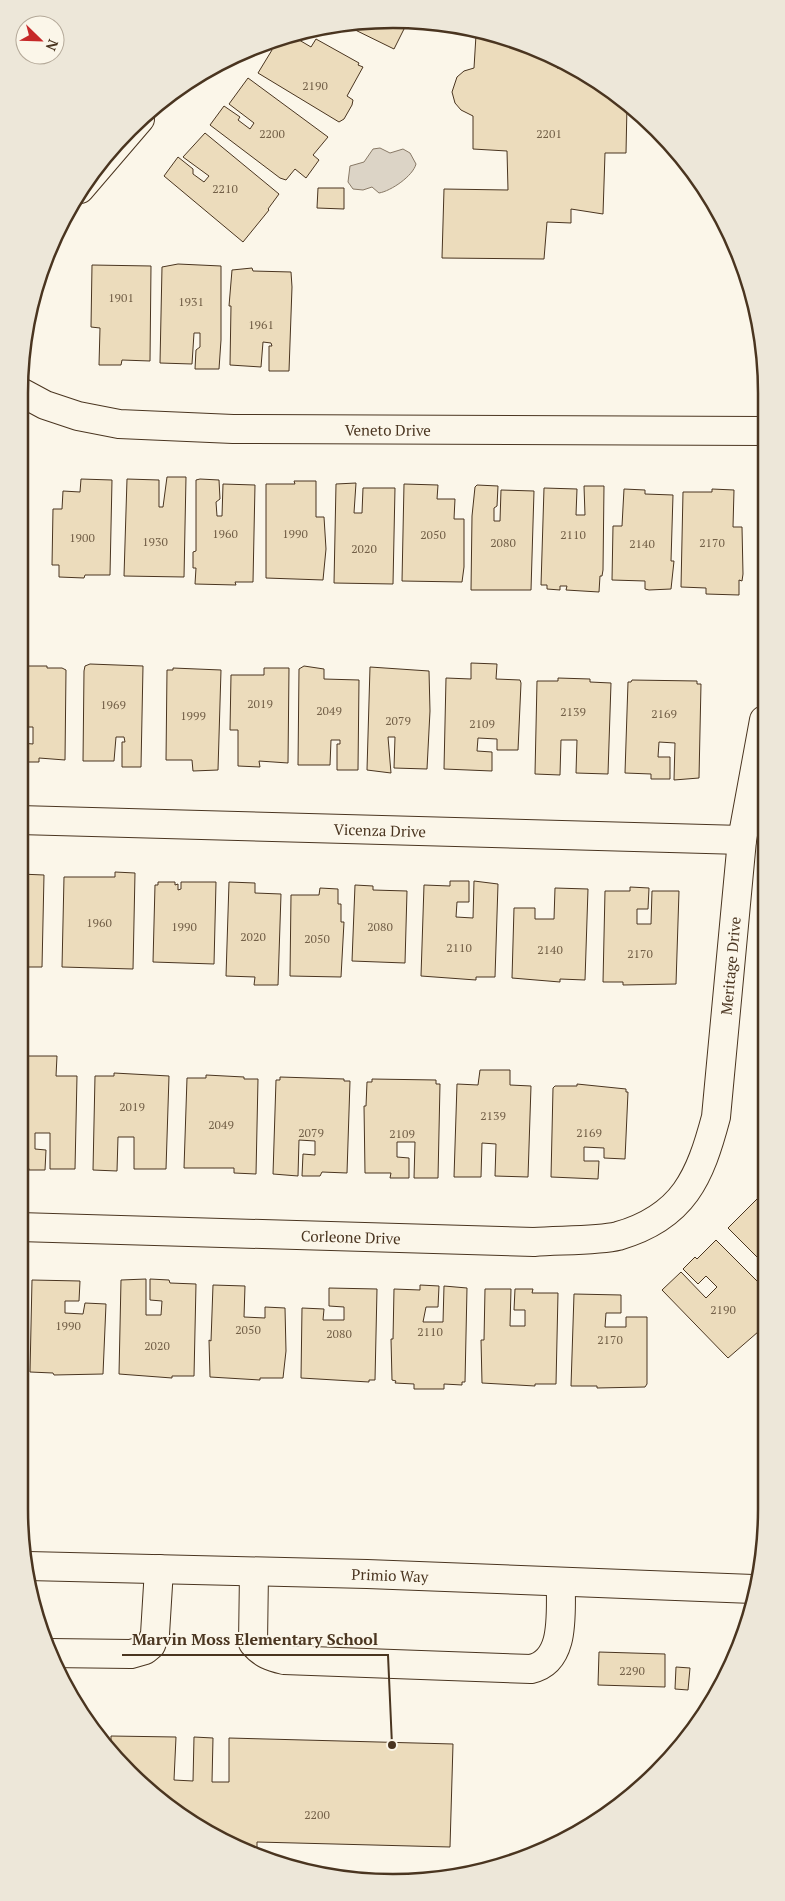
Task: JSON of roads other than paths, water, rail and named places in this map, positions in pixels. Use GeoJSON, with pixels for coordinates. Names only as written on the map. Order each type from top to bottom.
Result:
{"type":"FeatureCollection","features":[{"type":"Feature","properties":{"kind":"street","name":"Veneto Drive"},"geometry":{"type":"LineString","coordinates":[[28,396],[45,405],[70,413],[119,424],[233,429],[758,430]]}},
{"type":"Feature","properties":{"kind":"street","name":"Meritage Drive"},"geometry":{"type":"LineString","coordinates":[[675,1203],[683,1197],[697,1176],[707,1152],[716,1117],[742,840],[758,753]]}},
{"type":"Feature","properties":{"kind":"street","name":"Vicenza Drive"},"geometry":{"type":"LineString","coordinates":[[28,820],[742,840]]}},
{"type":"Feature","properties":{"kind":"street","name":"Corleone Drive"},"geometry":{"type":"LineString","coordinates":[[28,1227],[534,1242],[617,1236],[656,1219],[675,1203]]}},
{"type":"Feature","properties":{"kind":"street","name":"Primio Way"},"geometry":{"type":"LineString","coordinates":[[33,1566],[748,1589]]}},
{"type":"Feature","properties":{"kind":"street"},"geometry":{"type":"LineString","coordinates":[[57,1653],[131,1654],[145,1650],[156,1634],[158,1569]]}},
{"type":"Feature","properties":{"kind":"street"},"geometry":{"type":"LineString","coordinates":[[254,1572],[253,1643],[259,1651],[271,1657],[284,1660],[521,1669],[542,1666],[552,1654],[559,1634],[561,1582]]}},
{"type":"Feature","properties":{"kind":"place","name":"Marvin Moss Elementary School"},"geometry":{"type":"Point","coordinates":[392,1745]}}]}
